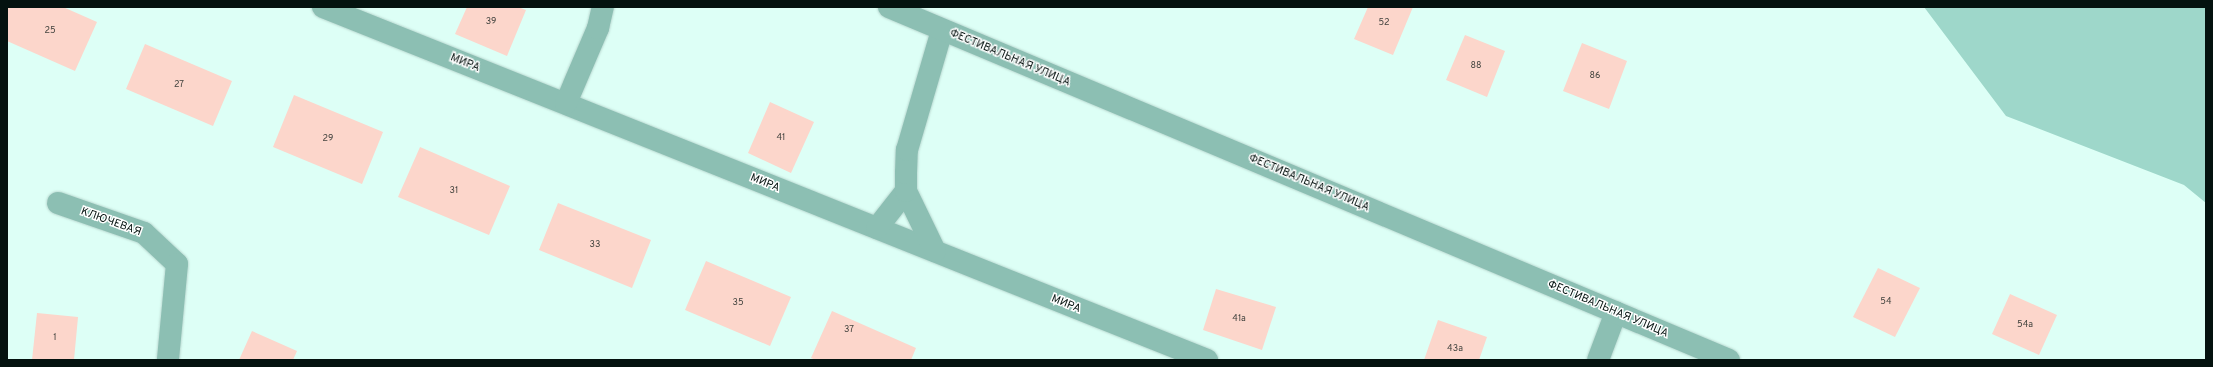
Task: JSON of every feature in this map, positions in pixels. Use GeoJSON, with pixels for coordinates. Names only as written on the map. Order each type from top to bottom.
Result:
{"type":"FeatureCollection","features":[{"type":"Feature","properties":{"kind":"street","name":"МИРА"},"geometry":{"type":"LineString","coordinates":[[323,7],[1207,360]]}},
{"type":"Feature","properties":{"kind":"street"},"geometry":{"type":"LineString","coordinates":[[566,103],[598,28],[602,7]]}},
{"type":"Feature","properties":{"kind":"street","name":"ФЕСТИВАЛЬНАЯ УЛИЦА"},"geometry":{"type":"LineString","coordinates":[[889,7],[1729,360]]}},
{"type":"Feature","properties":{"kind":"street"},"geometry":{"type":"LineString","coordinates":[[935,251],[906,191],[907,150],[942,30]]}},
{"type":"Feature","properties":{"kind":"street"},"geometry":{"type":"LineString","coordinates":[[878,228],[906,191]]}},
{"type":"Feature","properties":{"kind":"street","name":"КЛЮЧЕВАЯ"},"geometry":{"type":"LineString","coordinates":[[58,203],[144,233],[177,264],[168,360]]}},
{"type":"Feature","properties":{"kind":"street"},"geometry":{"type":"LineString","coordinates":[[1598,360],[1616,312]]}},
{"type":"Feature","properties":{"kind":"green space"},"geometry":{"type":"Polygon","coordinates":[[[1924,7],[2206,7],[2206,203],[2184,185],[2006,116],[1924,7]]]}},
{"type":"Feature","properties":{"kind":"building"},"geometry":{"type":"Polygon","coordinates":[[[7,7],[63,7],[97,22],[75,71],[7,41],[7,7]]]}},
{"type":"Feature","properties":{"kind":"building"},"geometry":{"type":"Polygon","coordinates":[[[467,7],[518,7],[526,10],[507,56],[455,34],[467,7]]]}},
{"type":"Feature","properties":{"kind":"building"},"geometry":{"type":"Polygon","coordinates":[[[1368,7],[1413,7],[1393,55],[1354,39],[1368,7]]]}},
{"type":"Feature","properties":{"kind":"building"},"geometry":{"type":"Polygon","coordinates":[[[1465,35],[1505,51],[1487,97],[1446,80],[1465,35]]]}},
{"type":"Feature","properties":{"kind":"building"},"geometry":{"type":"Polygon","coordinates":[[[1582,43],[1627,61],[1609,109],[1563,91],[1582,43]]]}},
{"type":"Feature","properties":{"kind":"building"},"geometry":{"type":"Polygon","coordinates":[[[145,44],[232,81],[213,126],[126,89],[145,44]]]}},
{"type":"Feature","properties":{"kind":"building"},"geometry":{"type":"Polygon","coordinates":[[[294,95],[383,132],[362,184],[273,147],[294,95]]]}},
{"type":"Feature","properties":{"kind":"building"},"geometry":{"type":"Polygon","coordinates":[[[770,102],[814,122],[791,173],[748,153],[770,102]]]}},
{"type":"Feature","properties":{"kind":"building"},"geometry":{"type":"Polygon","coordinates":[[[420,147],[510,186],[489,235],[398,197],[420,147]]]}},
{"type":"Feature","properties":{"kind":"building"},"geometry":{"type":"Polygon","coordinates":[[[558,203],[651,240],[632,288],[539,250],[558,203]]]}},
{"type":"Feature","properties":{"kind":"building"},"geometry":{"type":"Polygon","coordinates":[[[706,261],[791,297],[770,346],[685,310],[706,261]]]}},
{"type":"Feature","properties":{"kind":"building"},"geometry":{"type":"Polygon","coordinates":[[[1878,268],[1920,288],[1895,337],[1853,317],[1878,268]]]}},
{"type":"Feature","properties":{"kind":"building"},"geometry":{"type":"Polygon","coordinates":[[[1216,289],[1276,307],[1262,350],[1203,330],[1216,289]]]}},
{"type":"Feature","properties":{"kind":"building"},"geometry":{"type":"Polygon","coordinates":[[[2010,294],[2057,315],[2039,355],[1992,334],[2010,294]]]}},
{"type":"Feature","properties":{"kind":"building"},"geometry":{"type":"Polygon","coordinates":[[[832,311],[916,348],[911,360],[816,360],[811,358],[832,311]]]}},
{"type":"Feature","properties":{"kind":"building"},"geometry":{"type":"Polygon","coordinates":[[[37,313],[78,317],[74,360],[32,360],[37,313]]]}},
{"type":"Feature","properties":{"kind":"building"},"geometry":{"type":"Polygon","coordinates":[[[1438,320],[1487,337],[1479,360],[1424,360],[1438,320]]]}},
{"type":"Feature","properties":{"kind":"building"},"geometry":{"type":"Polygon","coordinates":[[[252,331],[297,351],[293,360],[239,360],[252,331]]]}}]}
